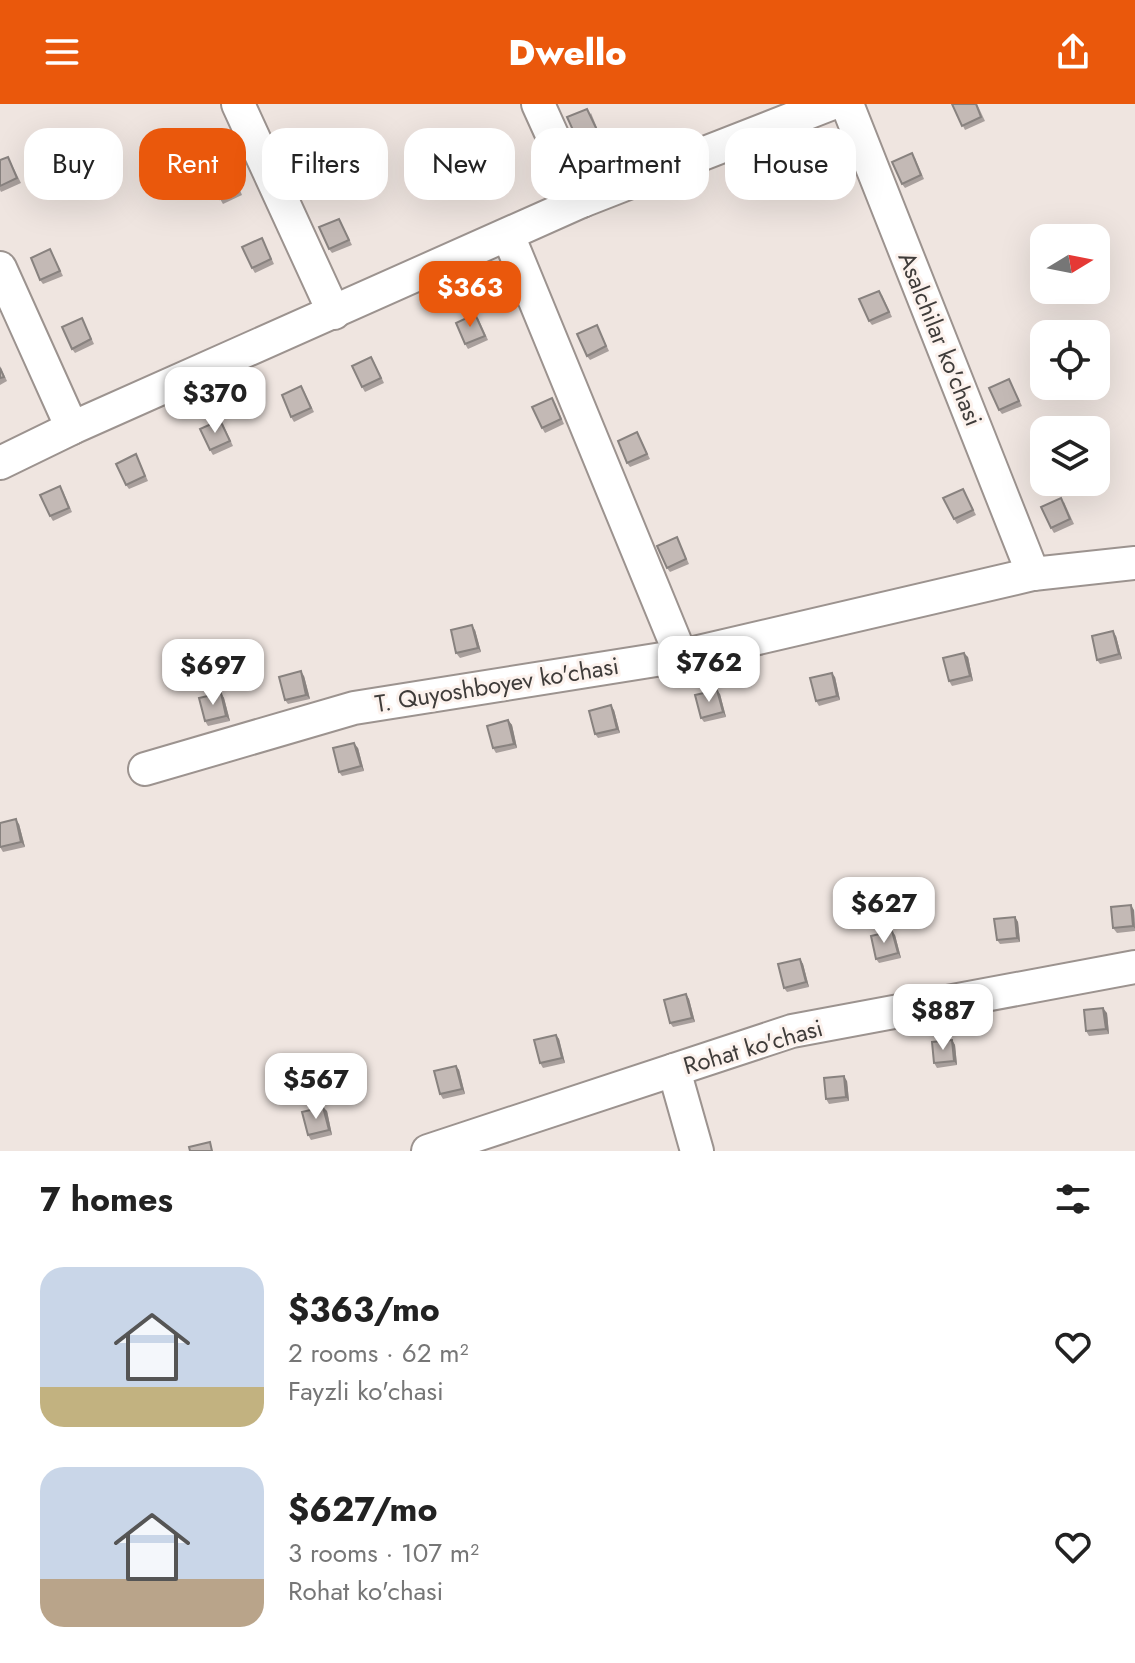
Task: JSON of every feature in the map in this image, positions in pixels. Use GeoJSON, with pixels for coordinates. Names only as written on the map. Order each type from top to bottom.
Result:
{"type":"FeatureCollection","features":[{"type":"Feature","properties":{"kind":"street"},"geometry":{"type":"LineString","coordinates":[[238,104],[334,313]]}},
{"type":"Feature","properties":{"kind":"street"},"geometry":{"type":"LineString","coordinates":[[538,104],[582,201]]}},
{"type":"Feature","properties":{"kind":"street"},"geometry":{"type":"LineString","coordinates":[[0,463],[582,201],[830,104]]}},
{"type":"Feature","properties":{"kind":"street","name":"Asalchilar ko'chasi"},"geometry":{"type":"LineString","coordinates":[[847,104],[1033,574]]}},
{"type":"Feature","properties":{"kind":"street"},"geometry":{"type":"LineString","coordinates":[[508,235],[681,656]]}},
{"type":"Feature","properties":{"kind":"street"},"geometry":{"type":"LineString","coordinates":[[0,268],[72,428]]}},
{"type":"Feature","properties":{"kind":"street","name":"T. Quyoshboyev ko'chasi"},"geometry":{"type":"LineString","coordinates":[[145,769],[354,708],[681,656],[1033,574],[1135,563]]}},
{"type":"Feature","properties":{"kind":"street","name":"Rohat ko'chasi"},"geometry":{"type":"LineString","coordinates":[[428,1151],[792,1031],[1135,967]]}},
{"type":"Feature","properties":{"kind":"street"},"geometry":{"type":"LineString","coordinates":[[674,1070],[697,1151]]}},
{"type":"Feature","properties":{"kind":"building"},"geometry":{"type":"Polygon","coordinates":[[[952,104],[976,104],[981,117],[962,126],[952,104]]]}},
{"type":"Feature","properties":{"kind":"building"},"geometry":{"type":"Polygon","coordinates":[[[587,109],[596,128],[572,128],[567,117],[587,109]]]}},
{"type":"Feature","properties":{"kind":"building"},"geometry":{"type":"Polygon","coordinates":[[[912,153],[921,175],[902,184],[892,162],[912,153]]]}},
{"type":"Feature","properties":{"kind":"building"},"geometry":{"type":"Polygon","coordinates":[[[8,157],[17,178],[0,186],[0,160],[8,157]]]}},
{"type":"Feature","properties":{"kind":"building"},"geometry":{"type":"Polygon","coordinates":[[[339,219],[349,240],[329,249],[319,227],[339,219]]]}},
{"type":"Feature","properties":{"kind":"building"},"geometry":{"type":"Polygon","coordinates":[[[262,238],[271,259],[252,268],[242,247],[262,238]]]}},
{"type":"Feature","properties":{"kind":"building"},"geometry":{"type":"Polygon","coordinates":[[[50,249],[60,271],[40,280],[31,258],[50,249]]]}},
{"type":"Feature","properties":{"kind":"building"},"geometry":{"type":"Polygon","coordinates":[[[879,291],[889,312],[869,321],[859,299],[879,291]]]}},
{"type":"Feature","properties":{"kind":"building"},"geometry":{"type":"Polygon","coordinates":[[[475,314],[485,336],[465,344],[456,323],[475,314]]]}},
{"type":"Feature","properties":{"kind":"building"},"geometry":{"type":"Polygon","coordinates":[[[82,318],[91,339],[72,349],[62,327],[82,318]]]}},
{"type":"Feature","properties":{"kind":"building"},"geometry":{"type":"Polygon","coordinates":[[[597,325],[606,346],[587,356],[577,334],[597,325]]]}},
{"type":"Feature","properties":{"kind":"building"},"geometry":{"type":"Polygon","coordinates":[[[371,357],[381,378],[362,387],[352,366],[371,357]]]}},
{"type":"Feature","properties":{"kind":"building"},"geometry":{"type":"Polygon","coordinates":[[[1009,379],[1019,401],[999,410],[989,388],[1009,379]]]}},
{"type":"Feature","properties":{"kind":"building"},"geometry":{"type":"Polygon","coordinates":[[[301,386],[311,408],[291,417],[282,395],[301,386]]]}},
{"type":"Feature","properties":{"kind":"building"},"geometry":{"type":"Polygon","coordinates":[[[552,398],[561,419],[542,428],[532,407],[552,398]]]}},
{"type":"Feature","properties":{"kind":"building"},"geometry":{"type":"Polygon","coordinates":[[[220,420],[230,441],[210,450],[200,429],[220,420]]]}},
{"type":"Feature","properties":{"kind":"building"},"geometry":{"type":"Polygon","coordinates":[[[637,432],[647,454],[627,463],[618,441],[637,432]]]}},
{"type":"Feature","properties":{"kind":"building"},"geometry":{"type":"Polygon","coordinates":[[[136,454],[145,476],[126,485],[116,464],[136,454]]]}},
{"type":"Feature","properties":{"kind":"building"},"geometry":{"type":"Polygon","coordinates":[[[60,486],[69,508],[50,516],[40,495],[60,486]]]}},
{"type":"Feature","properties":{"kind":"building"},"geometry":{"type":"Polygon","coordinates":[[[963,489],[973,510],[954,519],[943,498],[963,489]]]}},
{"type":"Feature","properties":{"kind":"building"},"geometry":{"type":"Polygon","coordinates":[[[1061,498],[1070,519],[1051,528],[1041,507],[1061,498]]]}},
{"type":"Feature","properties":{"kind":"building"},"geometry":{"type":"Polygon","coordinates":[[[677,537],[686,559],[667,568],[657,546],[677,537]]]}},
{"type":"Feature","properties":{"kind":"building"},"geometry":{"type":"Polygon","coordinates":[[[472,625],[478,648],[456,653],[451,630],[472,625]]]}},
{"type":"Feature","properties":{"kind":"building"},"geometry":{"type":"Polygon","coordinates":[[[1113,631],[1119,654],[1097,660],[1092,636],[1113,631]]]}},
{"type":"Feature","properties":{"kind":"building"},"geometry":{"type":"Polygon","coordinates":[[[964,653],[970,676],[949,681],[943,658],[964,653]]]}},
{"type":"Feature","properties":{"kind":"building"},"geometry":{"type":"Polygon","coordinates":[[[301,671],[306,695],[285,700],[279,677],[301,671]]]}},
{"type":"Feature","properties":{"kind":"building"},"geometry":{"type":"Polygon","coordinates":[[[832,673],[837,696],[816,701],[810,678],[832,673]]]}},
{"type":"Feature","properties":{"kind":"building"},"geometry":{"type":"Polygon","coordinates":[[[717,690],[723,712],[701,718],[695,695],[717,690]]]}},
{"type":"Feature","properties":{"kind":"building"},"geometry":{"type":"Polygon","coordinates":[[[221,693],[226,716],[205,721],[199,698],[221,693]]]}},
{"type":"Feature","properties":{"kind":"building"},"geometry":{"type":"Polygon","coordinates":[[[611,705],[617,729],[595,734],[589,711],[611,705]]]}},
{"type":"Feature","properties":{"kind":"building"},"geometry":{"type":"Polygon","coordinates":[[[508,720],[514,744],[493,748],[487,726],[508,720]]]}},
{"type":"Feature","properties":{"kind":"building"},"geometry":{"type":"Polygon","coordinates":[[[354,743],[361,766],[339,772],[333,748],[354,743]]]}},
{"type":"Feature","properties":{"kind":"building"},"geometry":{"type":"Polygon","coordinates":[[[16,819],[21,842],[0,847],[0,823],[16,819]]]}},
{"type":"Feature","properties":{"kind":"building"},"geometry":{"type":"Polygon","coordinates":[[[1131,905],[1133,926],[1113,928],[1111,907],[1131,905]]]}},
{"type":"Feature","properties":{"kind":"building"},"geometry":{"type":"Polygon","coordinates":[[[1015,917],[1017,938],[997,940],[994,919],[1015,917]]]}},
{"type":"Feature","properties":{"kind":"building"},"geometry":{"type":"Polygon","coordinates":[[[892,931],[898,953],[876,959],[871,936],[892,931]]]}},
{"type":"Feature","properties":{"kind":"building"},"geometry":{"type":"Polygon","coordinates":[[[800,959],[806,982],[784,988],[778,964],[800,959]]]}},
{"type":"Feature","properties":{"kind":"building"},"geometry":{"type":"Polygon","coordinates":[[[686,994],[692,1018],[670,1023],[664,1000],[686,994]]]}},
{"type":"Feature","properties":{"kind":"building"},"geometry":{"type":"Polygon","coordinates":[[[1103,1008],[1106,1029],[1086,1031],[1084,1010],[1103,1008]]]}},
{"type":"Feature","properties":{"kind":"building"},"geometry":{"type":"Polygon","coordinates":[[[556,1035],[562,1058],[540,1063],[534,1040],[556,1035]]]}},
{"type":"Feature","properties":{"kind":"building"},"geometry":{"type":"Polygon","coordinates":[[[952,1040],[954,1061],[934,1063],[932,1042],[952,1040]]]}},
{"type":"Feature","properties":{"kind":"building"},"geometry":{"type":"Polygon","coordinates":[[[456,1066],[462,1089],[440,1094],[434,1071],[456,1066]]]}},
{"type":"Feature","properties":{"kind":"building"},"geometry":{"type":"Polygon","coordinates":[[[844,1076],[846,1097],[826,1099],[824,1078],[844,1076]]]}},
{"type":"Feature","properties":{"kind":"building"},"geometry":{"type":"Polygon","coordinates":[[[323,1107],[329,1130],[308,1135],[302,1112],[323,1107]]]}},
{"type":"Feature","properties":{"kind":"building"},"geometry":{"type":"Polygon","coordinates":[[[210,1142],[212,1151],[190,1151],[189,1147],[210,1142]]]}}]}
